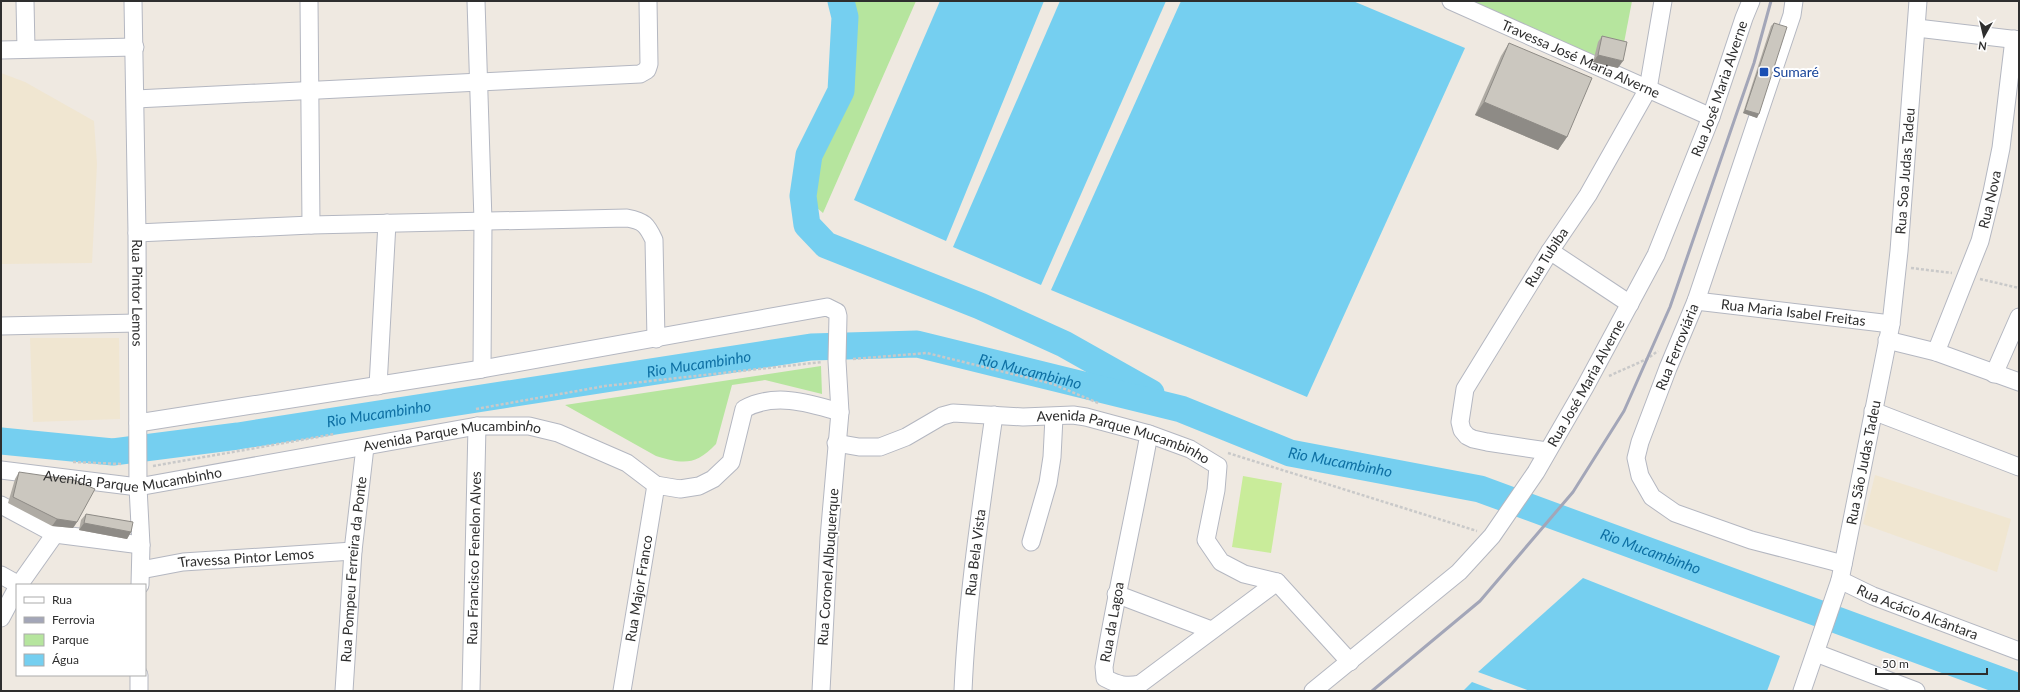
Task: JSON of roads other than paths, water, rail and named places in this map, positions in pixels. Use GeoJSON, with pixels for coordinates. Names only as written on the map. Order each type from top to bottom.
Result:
{"type":"FeatureCollection","features":[{"type":"Feature","properties":{"kind":"street"},"geometry":{"type":"LineString","coordinates":[[25,1],[26,49]]}},
{"type":"Feature","properties":{"kind":"street","name":"Rua Pintor Lemos"},"geometry":{"type":"LineString","coordinates":[[133,1],[136,99],[138,487],[141,544],[140,578]]}},
{"type":"Feature","properties":{"kind":"street"},"geometry":{"type":"LineString","coordinates":[[309,1],[311,225]]}},
{"type":"Feature","properties":{"kind":"street"},"geometry":{"type":"LineString","coordinates":[[476,1],[483,221],[482,369]]}},
{"type":"Feature","properties":{"kind":"street"},"geometry":{"type":"LineString","coordinates":[[136,99],[640,74],[647,70],[650,64],[648,1]]}},
{"type":"Feature","properties":{"kind":"street","name":"Travessa José Maria Alverne"},"geometry":{"type":"LineString","coordinates":[[1451,1],[1711,117]]}},
{"type":"Feature","properties":{"kind":"street","name":"Rua Tubiba"},"geometry":{"type":"LineString","coordinates":[[1547,451],[1473,439],[1462,430],[1460,417],[1465,389],[1550,251],[1588,195],[1648,89],[1664,1]]}},
{"type":"Feature","properties":{"kind":"street","name":"Rua José Maria Alverne"},"geometry":{"type":"LineString","coordinates":[[1313,691],[1459,572],[1492,536],[1536,472],[1585,387],[1656,255],[1711,117],[1751,1]]}},
{"type":"Feature","properties":{"kind":"street","name":"Rua Ferroviária"},"geometry":{"type":"LineString","coordinates":[[1794,1],[1792,16],[1696,301],[1668,368],[1640,442],[1636,458],[1640,476],[1652,497],[1675,513],[1751,540],[1840,576]]}},
{"type":"Feature","properties":{"kind":"street","name":"Rua Soa Judas Tadeu"},"geometry":{"type":"LineString","coordinates":[[1889,332],[1917,28],[1918,1]]}},
{"type":"Feature","properties":{"kind":"street"},"geometry":{"type":"LineString","coordinates":[[1917,28],[2016,39]]}},
{"type":"Feature","properties":{"kind":"street","name":"Rua Nova"},"geometry":{"type":"LineString","coordinates":[[1936,352],[1980,241],[2001,148],[2016,39]]}},
{"type":"Feature","properties":{"kind":"street"},"geometry":{"type":"LineString","coordinates":[[1,50],[135,47]]}},
{"type":"Feature","properties":{"kind":"street"},"geometry":{"type":"LineString","coordinates":[[137,233],[311,225],[627,218],[640,221],[649,229],[654,240],[656,339],[138,427]]}},
{"type":"Feature","properties":{"kind":"street"},"geometry":{"type":"LineString","coordinates":[[378,386],[387,223]]}},
{"type":"Feature","properties":{"kind":"street"},"geometry":{"type":"LineString","coordinates":[[1550,251],[1630,304]]}},
{"type":"Feature","properties":{"kind":"street","name":"Rua Maria Isabel Freitas"},"geometry":{"type":"LineString","coordinates":[[1696,301],[1889,332],[1936,352],[2019,382]]}},
{"type":"Feature","properties":{"kind":"street","name":"Rua Coronel Albuquerque"},"geometry":{"type":"LineString","coordinates":[[656,339],[827,307],[835,310],[838,316],[837,354],[840,412],[836,443],[821,691]]}},
{"type":"Feature","properties":{"kind":"street"},"geometry":{"type":"LineString","coordinates":[[1994,374],[2019,317]]}},
{"type":"Feature","properties":{"kind":"street"},"geometry":{"type":"LineString","coordinates":[[1,326],[137,323]]}},
{"type":"Feature","properties":{"kind":"street","name":"Rua São Judas Tadeu"},"geometry":{"type":"LineString","coordinates":[[1802,691],[1817,651],[1840,576],[1889,332]]}},
{"type":"Feature","properties":{"kind":"street","name":"Avenida Parque Mucambinho"},"geometry":{"type":"LineString","coordinates":[[1,470],[138,487],[477,426],[530,426],[558,433],[628,463],[656,485],[680,489],[699,486],[713,479],[731,462],[744,410],[753,404],[784,399],[816,405],[840,412]]}},
{"type":"Feature","properties":{"kind":"street"},"geometry":{"type":"LineString","coordinates":[[1873,411],[2019,467]]}},
{"type":"Feature","properties":{"kind":"street","name":"Avenida Parque Mucambinho"},"geometry":{"type":"LineString","coordinates":[[836,443],[859,448],[880,447],[906,437],[942,416],[953,413],[1054,417],[1073,415],[1086,417],[1149,434],[1190,449],[1218,466],[1216,490],[1206,540],[1221,562],[1244,574],[1277,582]]}},
{"type":"Feature","properties":{"kind":"street","name":"Rua Bela Vista"},"geometry":{"type":"LineString","coordinates":[[963,691],[965,652],[977,533],[994,415]]}},
{"type":"Feature","properties":{"kind":"street"},"geometry":{"type":"LineString","coordinates":[[1031,542],[1048,483],[1052,457],[1054,417]]}},
{"type":"Feature","properties":{"kind":"street","name":"Rua Francisco Fenelon Alves"},"geometry":{"type":"LineString","coordinates":[[471,691],[477,426]]}},
{"type":"Feature","properties":{"kind":"street","name":"Rua da Lagoa"},"geometry":{"type":"LineString","coordinates":[[1149,434],[1116,594],[1104,667],[1105,678],[1116,684],[1127,686],[1140,684],[1277,582]]}},
{"type":"Feature","properties":{"kind":"street","name":"Rua Pompeu Ferreira da Ponte"},"geometry":{"type":"LineString","coordinates":[[344,691],[353,551],[365,447]]}},
{"type":"Feature","properties":{"kind":"street","name":"Rua Major Franco"},"geometry":{"type":"LineString","coordinates":[[622,691],[656,485]]}},
{"type":"Feature","properties":{"kind":"street"},"geometry":{"type":"LineString","coordinates":[[1,505],[55,534],[141,544]]}},
{"type":"Feature","properties":{"kind":"street"},"geometry":{"type":"LineString","coordinates":[[20,584],[55,534]]}},
{"type":"Feature","properties":{"kind":"street","name":"Travessa Pintor Lemos"},"geometry":{"type":"LineString","coordinates":[[140,578],[183,562],[353,551]]}},
{"type":"Feature","properties":{"kind":"street"},"geometry":{"type":"LineString","coordinates":[[1,575],[17,584]]}},
{"type":"Feature","properties":{"kind":"street","name":"Rua Acácio Alcântara"},"geometry":{"type":"LineString","coordinates":[[1840,576],[1873,596],[2019,651]]}},
{"type":"Feature","properties":{"kind":"street"},"geometry":{"type":"LineString","coordinates":[[1277,582],[1350,662]]}},
{"type":"Feature","properties":{"kind":"street"},"geometry":{"type":"LineString","coordinates":[[1,618],[16,590]]}},
{"type":"Feature","properties":{"kind":"street"},"geometry":{"type":"LineString","coordinates":[[1116,594],[1211,630]]}},
{"type":"Feature","properties":{"kind":"street"},"geometry":{"type":"LineString","coordinates":[[1817,651],[1916,691]]}},
{"type":"Feature","properties":{"kind":"street"},"geometry":{"type":"LineString","coordinates":[[139,676],[139,691]]}},
{"type":"Feature","properties":{"kind":"water"},"geometry":{"type":"Polygon","coordinates":[[[940,1],[1044,1],[946,241],[854,200],[940,1]]]}},
{"type":"Feature","properties":{"kind":"water"},"geometry":{"type":"Polygon","coordinates":[[[1060,1],[1166,1],[1041,285],[953,247],[1060,1]]]}},
{"type":"Feature","properties":{"kind":"water"},"geometry":{"type":"Polygon","coordinates":[[[1181,1],[1353,1],[1465,48],[1307,397],[1051,290],[1181,1]]]}},
{"type":"Feature","properties":{"kind":"water"},"geometry":{"type":"Polygon","coordinates":[[[1583,578],[1780,656],[1767,691],[1530,691],[1478,672],[1583,578]]]}},
{"type":"Feature","properties":{"kind":"water"},"geometry":{"type":"Polygon","coordinates":[[[1472,682],[1496,691],[1463,691],[1472,682]]]}},
{"type":"Feature","properties":{"kind":"waterway"},"geometry":{"type":"LineString","coordinates":[[841,1],[845,17],[841,91],[809,155],[803,196],[807,225],[826,245],[980,306],[1064,344],[1151,393]]}},
{"type":"Feature","properties":{"kind":"waterway","name":"Rio Mucambinho"},"geometry":{"type":"LineString","coordinates":[[1,441],[113,452],[238,436],[811,347],[917,344],[1181,409],[1290,453],[1480,489],[2019,687]]}},
{"type":"Feature","properties":{"kind":"railway"},"geometry":{"type":"LineString","coordinates":[[1372,691],[1480,601],[1573,492],[1624,411],[1670,307],[1754,63],[1771,1]]}},
{"type":"Feature","properties":{"kind":"place","name":"Sumaré"},"geometry":{"type":"Point","coordinates":[1764,72]}}]}
